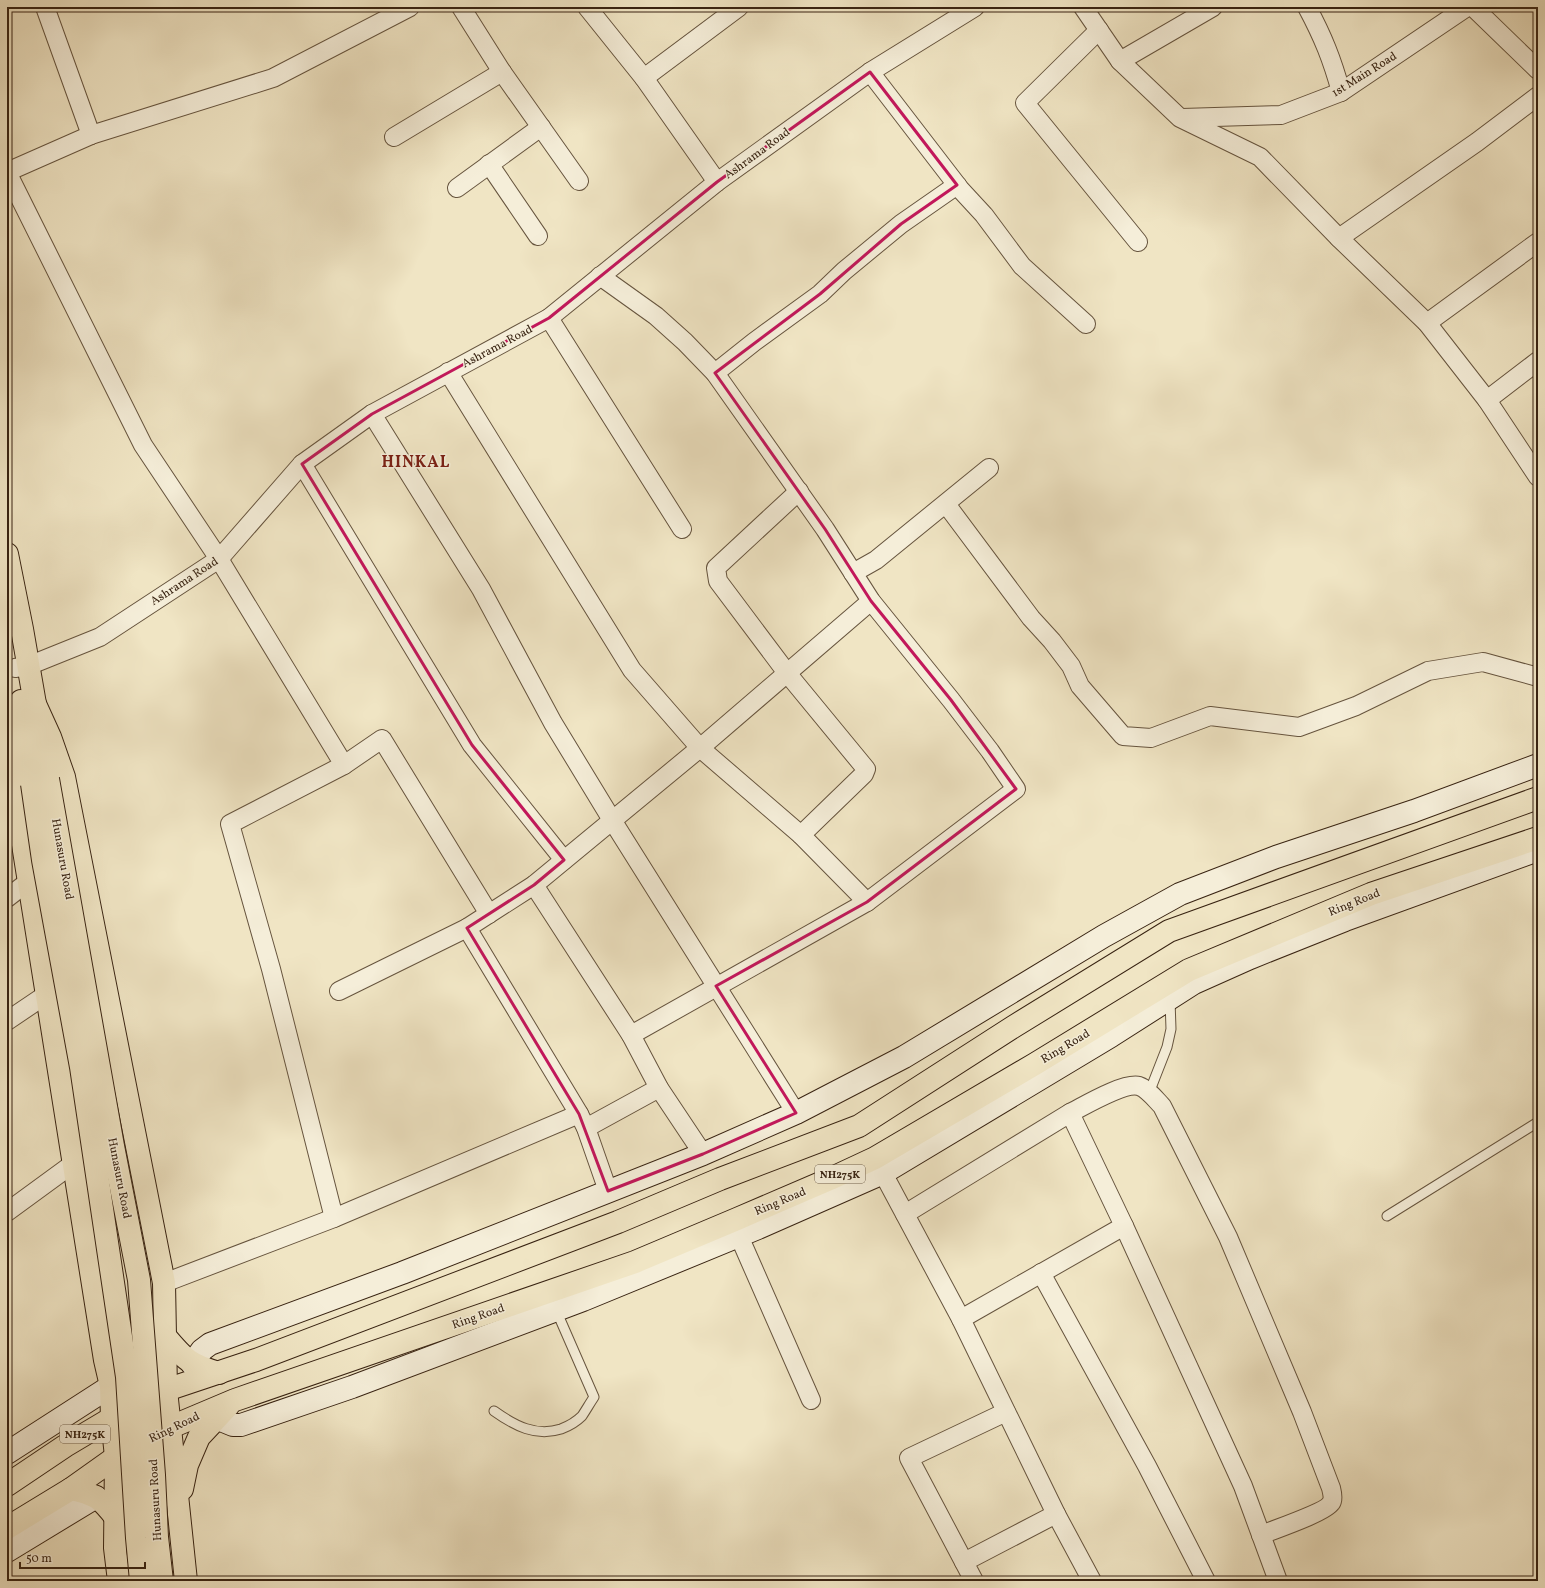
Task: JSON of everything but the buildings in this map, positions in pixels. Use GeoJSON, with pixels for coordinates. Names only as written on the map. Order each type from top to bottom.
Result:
{"type":"FeatureCollection","features":[{"type":"Feature","properties":{"kind":"main road"},"geometry":{"type":"LineString","coordinates":[[7,554],[22,667],[21,703],[10,740],[11,769],[105,1360],[111,1386],[112,1418],[116,1457],[115,1548],[119,1581]]}},
{"type":"Feature","properties":{"kind":"main road"},"geometry":{"type":"LineString","coordinates":[[7,620],[22,667]]}},
{"type":"Feature","properties":{"kind":"main road"},"geometry":{"type":"LineString","coordinates":[[21,703],[40,782]]}},
{"type":"Feature","properties":{"kind":"main road"},"geometry":{"type":"LineString","coordinates":[[21,703],[50,737],[64,777],[164,1283],[166,1390],[186,1581]]}},
{"type":"Feature","properties":{"kind":"main road","name":"Hunasuru Road"},"geometry":{"type":"LineString","coordinates":[[40,782],[43,860],[81,1067],[125,1361],[141,1581]]}},
{"type":"Feature","properties":{"kind":"main road","name":"Hunasuru Road"},"geometry":{"type":"LineString","coordinates":[[40,782],[139,1280],[154,1475],[157,1538],[162,1581]]}},
{"type":"Feature","properties":{"kind":"main road","name":"NH275K"},"geometry":{"type":"LineString","coordinates":[[7,1485],[65,1446],[112,1418],[166,1390],[256,1360],[618,1222],[720,1179],[859,1126],[1013,1027],[1169,931],[1538,798]]}},
{"type":"Feature","properties":{"kind":"main road","name":"Ring Road"},"geometry":{"type":"LineString","coordinates":[[7,1528],[71,1489],[116,1457],[171,1427],[235,1400],[635,1262],[830,1179],[879,1165],[1035,1064],[1189,970],[1371,894],[1538,838]]}},
{"type":"Feature","properties":{"kind":"main road"},"geometry":{"type":"LineString","coordinates":[[166,1336],[182,1356],[192,1364],[219,1373]]}},
{"type":"Feature","properties":{"kind":"main road"},"geometry":{"type":"LineString","coordinates":[[178,1509],[187,1465],[200,1437],[216,1418],[235,1400]]}},
{"type":"Feature","properties":{"kind":"main road"},"geometry":{"type":"LineString","coordinates":[[71,1489],[88,1492],[96,1497],[107,1506],[116,1518]]}},
{"type":"Feature","properties":{"kind":"street"},"geometry":{"type":"LineString","coordinates":[[45,7],[91,135]]}},
{"type":"Feature","properties":{"kind":"street"},"geometry":{"type":"LineString","coordinates":[[344,765],[219,559],[143,445],[7,172],[91,135],[273,78],[410,7]]}},
{"type":"Feature","properties":{"kind":"street"},"geometry":{"type":"LineString","coordinates":[[461,7],[502,72],[579,181]]}},
{"type":"Feature","properties":{"kind":"street"},"geometry":{"type":"LineString","coordinates":[[588,7],[644,78],[717,182]]}},
{"type":"Feature","properties":{"kind":"street"},"geometry":{"type":"LineString","coordinates":[[644,78],[740,7]]}},
{"type":"Feature","properties":{"kind":"street","name":"Ashrama Road"},"geometry":{"type":"LineString","coordinates":[[22,667],[100,637],[219,559],[302,464],[372,414],[549,318],[717,182],[870,72],[975,7]]}},
{"type":"Feature","properties":{"kind":"street"},"geometry":{"type":"LineString","coordinates":[[1083,7],[1120,61],[1180,118],[1260,157],[1339,238],[1427,323],[1487,400],[1538,477]]}},
{"type":"Feature","properties":{"kind":"street"},"geometry":{"type":"LineString","coordinates":[[1307,7],[1321,32],[1332,59],[1341,92]]}},
{"type":"Feature","properties":{"kind":"street","name":"1st Main Road"},"geometry":{"type":"LineString","coordinates":[[1180,118],[1280,115],[1341,92],[1467,7]]}},
{"type":"Feature","properties":{"kind":"street"},"geometry":{"type":"LineString","coordinates":[[1473,7],[1538,70]]}},
{"type":"Feature","properties":{"kind":"street"},"geometry":{"type":"LineString","coordinates":[[1120,61],[1211,8]]}},
{"type":"Feature","properties":{"kind":"street"},"geometry":{"type":"LineString","coordinates":[[1099,30],[1025,103],[1138,242]]}},
{"type":"Feature","properties":{"kind":"street"},"geometry":{"type":"LineString","coordinates":[[394,137],[502,72]]}},
{"type":"Feature","properties":{"kind":"street"},"geometry":{"type":"LineString","coordinates":[[870,72],[957,185],[992,226],[1022,266],[1086,324]]}},
{"type":"Feature","properties":{"kind":"street"},"geometry":{"type":"LineString","coordinates":[[1339,238],[1477,142],[1538,96]]}},
{"type":"Feature","properties":{"kind":"street"},"geometry":{"type":"LineString","coordinates":[[457,188],[541,127]]}},
{"type":"Feature","properties":{"kind":"street"},"geometry":{"type":"LineString","coordinates":[[489,164],[538,236]]}},
{"type":"Feature","properties":{"kind":"street"},"geometry":{"type":"LineString","coordinates":[[715,373],[754,342],[820,294],[844,270],[901,224],[957,185]]}},
{"type":"Feature","properties":{"kind":"street"},"geometry":{"type":"LineString","coordinates":[[1427,323],[1538,242]]}},
{"type":"Feature","properties":{"kind":"street"},"geometry":{"type":"LineString","coordinates":[[600,276],[656,316],[685,342],[715,373],[825,528],[871,601],[951,700],[990,751],[1016,789],[867,902],[631,1035]]}},
{"type":"Feature","properties":{"kind":"street"},"geometry":{"type":"LineString","coordinates":[[549,318],[682,529]]}},
{"type":"Feature","properties":{"kind":"street"},"geometry":{"type":"LineString","coordinates":[[1487,400],[1538,361]]}},
{"type":"Feature","properties":{"kind":"street"},"geometry":{"type":"LineString","coordinates":[[448,372],[632,670],[700,748],[802,835],[867,902]]}},
{"type":"Feature","properties":{"kind":"street"},"geometry":{"type":"LineString","coordinates":[[372,414],[481,589],[553,723],[612,820],[796,1113]]}},
{"type":"Feature","properties":{"kind":"street"},"geometry":{"type":"LineString","coordinates":[[302,464],[472,745],[564,860]]}},
{"type":"Feature","properties":{"kind":"street"},"geometry":{"type":"LineString","coordinates":[[853,573],[876,560],[989,468]]}},
{"type":"Feature","properties":{"kind":"street"},"geometry":{"type":"LineString","coordinates":[[799,491],[716,568],[718,581],[787,673],[866,769],[864,774],[802,835]]}},
{"type":"Feature","properties":{"kind":"street"},"geometry":{"type":"LineString","coordinates":[[946,504],[1031,618],[1071,666],[1080,686],[1123,736],[1151,738],[1210,716],[1299,727],[1356,706],[1428,671],[1483,662],[1538,677]]}},
{"type":"Feature","properties":{"kind":"street"},"geometry":{"type":"LineString","coordinates":[[339,991],[467,928],[534,885],[700,748],[871,601]]}},
{"type":"Feature","properties":{"kind":"street"},"geometry":{"type":"LineString","coordinates":[[334,1218],[271,969],[230,824],[344,765],[382,739],[489,914]]}},
{"type":"Feature","properties":{"kind":"street"},"geometry":{"type":"LineString","coordinates":[[192,1364],[202,1350],[210,1344],[402,1273],[703,1154],[796,1113],[904,1056],[1104,936],[1180,894],[1276,857],[1414,812],[1538,765]]}},
{"type":"Feature","properties":{"kind":"street"},"geometry":{"type":"LineString","coordinates":[[216,1418],[233,1425],[242,1425],[363,1383],[556,1310],[739,1236],[879,1165],[1111,1036],[1194,983],[1250,958],[1345,920],[1538,850]]}},
{"type":"Feature","properties":{"kind":"street"},"geometry":{"type":"LineString","coordinates":[[7,898],[29,881]]}},
{"type":"Feature","properties":{"kind":"street"},"geometry":{"type":"LineString","coordinates":[[534,885],[631,1035],[659,1088],[703,1154]]}},
{"type":"Feature","properties":{"kind":"street"},"geometry":{"type":"LineString","coordinates":[[467,928],[583,1121],[608,1191]]}},
{"type":"Feature","properties":{"kind":"street"},"geometry":{"type":"LineString","coordinates":[[7,1021],[47,994]]}},
{"type":"Feature","properties":{"kind":"street"},"geometry":{"type":"LineString","coordinates":[[904,1214],[1070,1113],[1123,1087],[1138,1086],[1149,1093],[1162,1106],[1228,1237],[1302,1412],[1331,1488],[1332,1498],[1331,1503],[1328,1506],[1314,1514],[1261,1535]]}},
{"type":"Feature","properties":{"kind":"street"},"geometry":{"type":"LineString","coordinates":[[164,1283],[583,1121],[659,1088]]}},
{"type":"Feature","properties":{"kind":"street"},"geometry":{"type":"LineString","coordinates":[[1070,1113],[1124,1226],[1243,1486],[1278,1581]]}},
{"type":"Feature","properties":{"kind":"street"},"geometry":{"type":"LineString","coordinates":[[7,1212],[74,1163]]}},
{"type":"Feature","properties":{"kind":"street"},"geometry":{"type":"LineString","coordinates":[[879,1165],[961,1319],[1056,1514],[1092,1581]]}},
{"type":"Feature","properties":{"kind":"street"},"geometry":{"type":"LineString","coordinates":[[961,1319],[1124,1226]]}},
{"type":"Feature","properties":{"kind":"street"},"geometry":{"type":"LineString","coordinates":[[739,1236],[811,1400]]}},
{"type":"Feature","properties":{"kind":"street"},"geometry":{"type":"LineString","coordinates":[[1041,1273],[1146,1466],[1206,1581]]}},
{"type":"Feature","properties":{"kind":"street"},"geometry":{"type":"LineString","coordinates":[[363,1383],[412,1339]]}},
{"type":"Feature","properties":{"kind":"street"},"geometry":{"type":"LineString","coordinates":[[7,1453],[111,1386]]}},
{"type":"Feature","properties":{"kind":"street"},"geometry":{"type":"LineString","coordinates":[[974,1581],[908,1458],[1006,1412]]}},
{"type":"Feature","properties":{"kind":"street"},"geometry":{"type":"LineString","coordinates":[[7,1551],[96,1497]]}},
{"type":"Feature","properties":{"kind":"street"},"geometry":{"type":"LineString","coordinates":[[964,1562],[1056,1514]]}},
{"type":"Feature","properties":{"kind":"lane"},"geometry":{"type":"LineString","coordinates":[[1149,1093],[1168,1047],[1171,1029],[1170,998]]}},
{"type":"Feature","properties":{"kind":"lane"},"geometry":{"type":"LineString","coordinates":[[1387,1216],[1538,1122]]}},
{"type":"Feature","properties":{"kind":"lane"},"geometry":{"type":"LineString","coordinates":[[494,1411],[505,1419],[535,1432],[550,1432],[570,1426],[581,1416],[594,1397],[556,1310]]}},
{"type":"Feature","properties":{"kind":"highlighted area"},"geometry":{"type":"Polygon","coordinates":[[[870,72],[957,185],[901,224],[820,294],[715,373],[825,529],[871,601],[951,700],[1016,789],[867,902],[716,986],[796,1113],[703,1154],[608,1191],[579,1114],[467,928],[534,885],[564,860],[472,745],[302,464],[372,414],[549,318],[717,182],[870,72]]]}},
{"type":"Feature","properties":{"kind":"district","name":"HINKAL"},"geometry":{"type":"Point","coordinates":[416,461]}}]}
